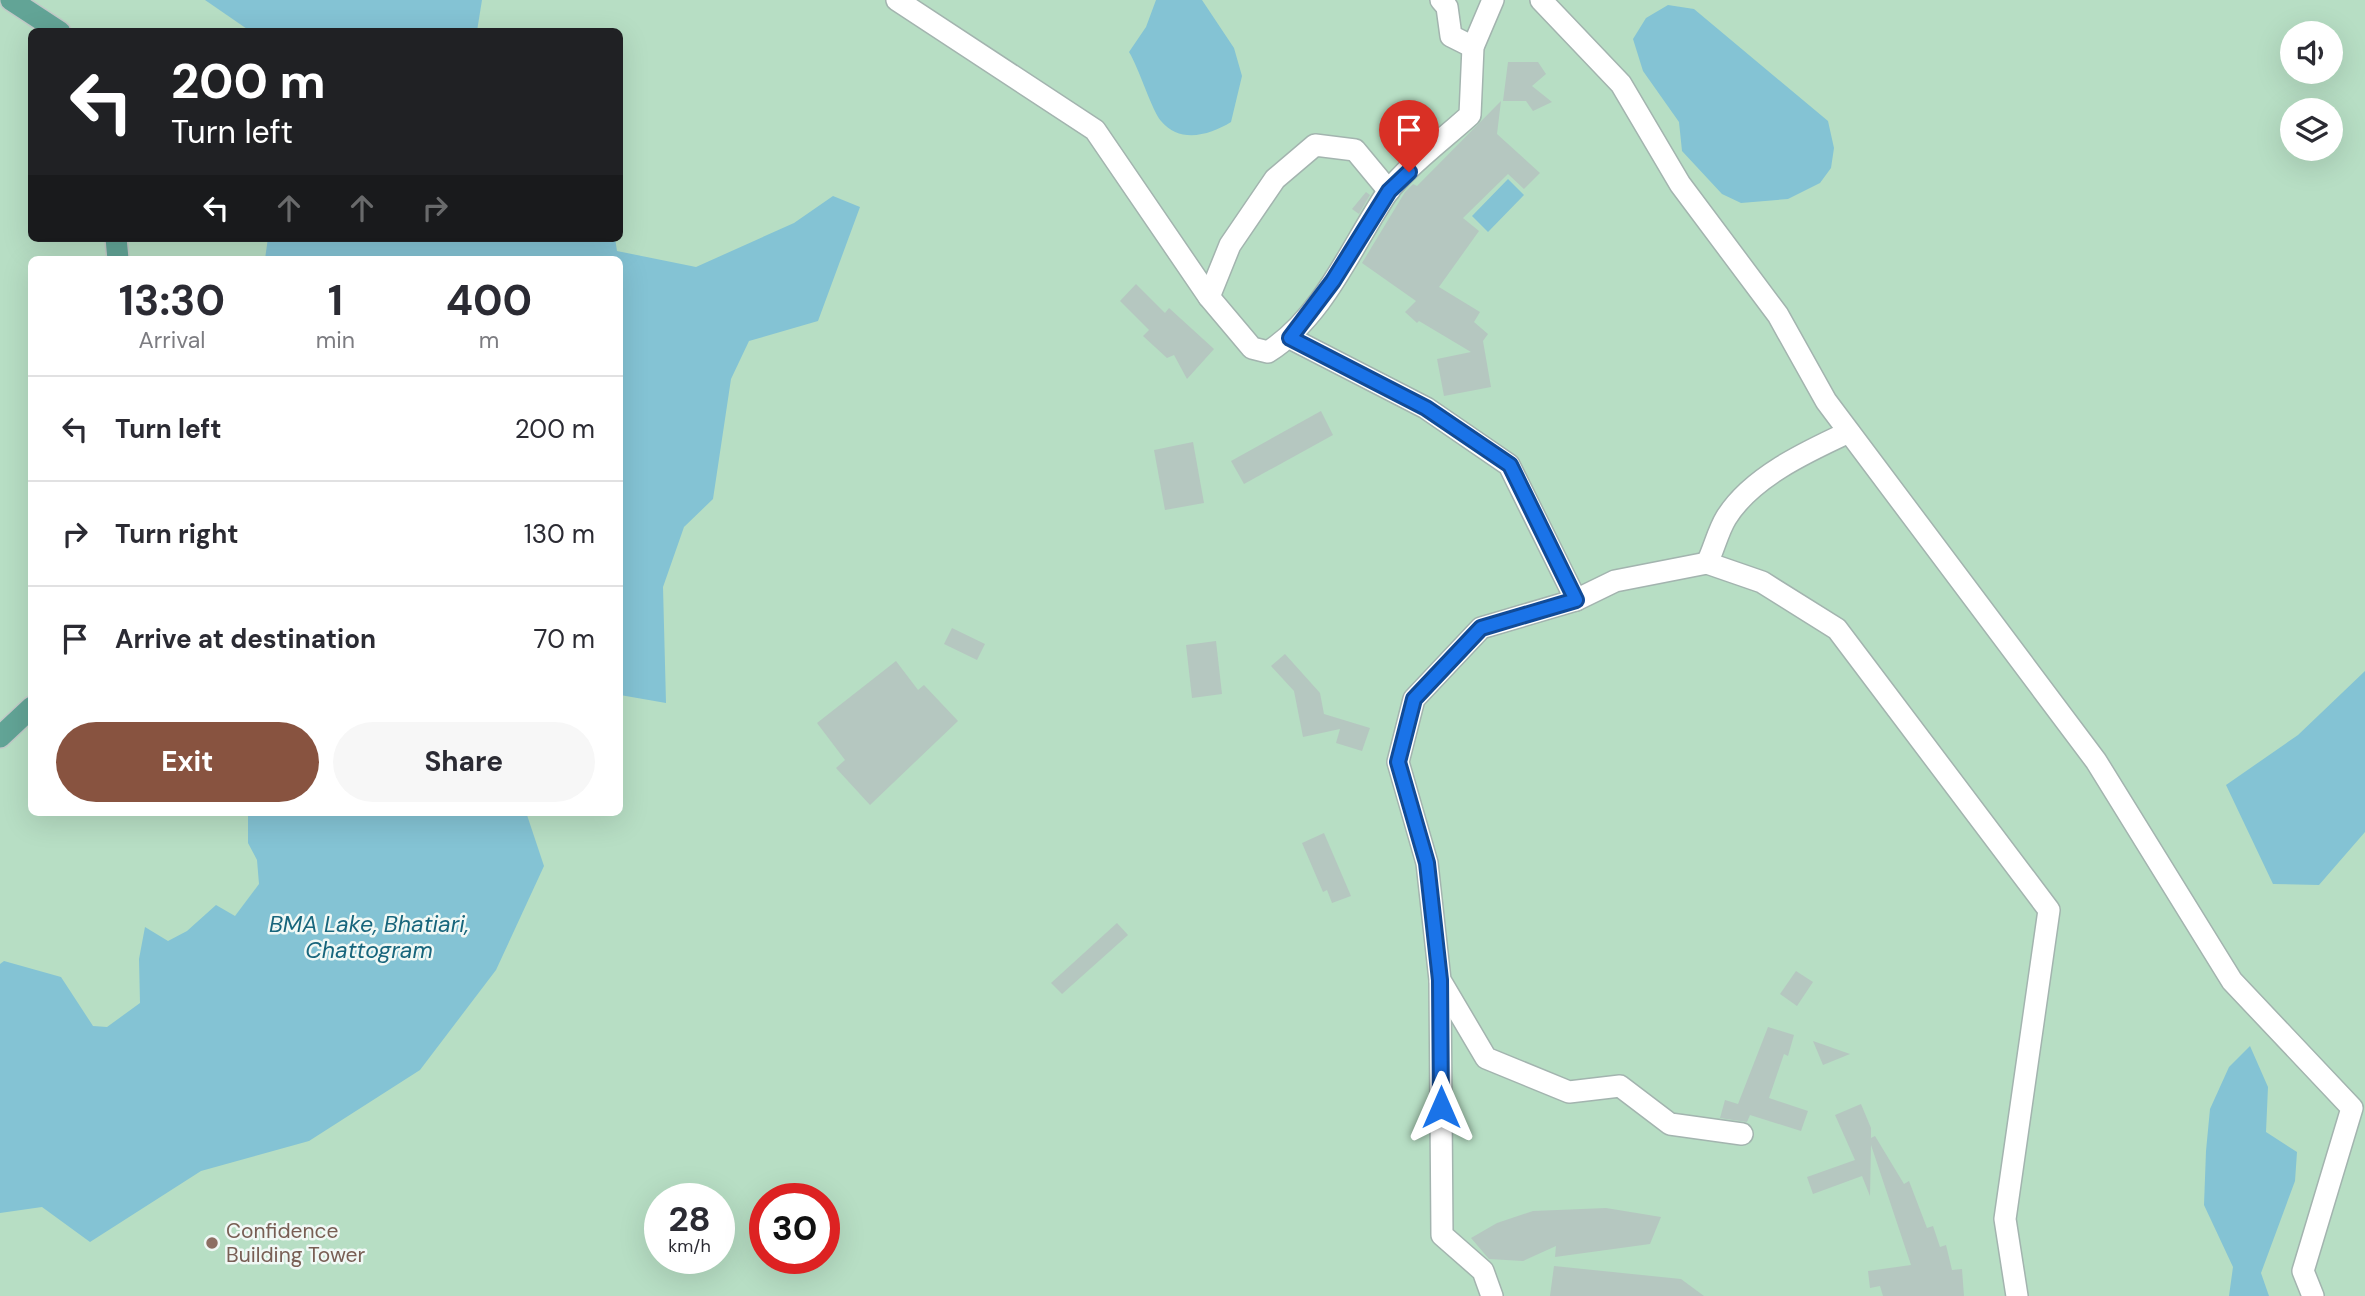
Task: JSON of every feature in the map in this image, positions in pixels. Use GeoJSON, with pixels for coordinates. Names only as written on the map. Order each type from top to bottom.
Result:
{"type":"FeatureCollection","features":[{"type":"Feature","properties":{"kind":"main road"},"geometry":{"type":"LineString","coordinates":[[11,0],[54,28]]}},
{"type":"Feature","properties":{"kind":"main road"},"geometry":{"type":"LineString","coordinates":[[0,737],[28,711]]}},
{"type":"Feature","properties":{"kind":"street"},"geometry":{"type":"LineString","coordinates":[[897,0],[1095,130],[1209,298],[1252,348],[1268,352],[1290,338],[1333,281],[1389,191],[1470,115],[1473,47],[1493,0]]}},
{"type":"Feature","properties":{"kind":"street"},"geometry":{"type":"LineString","coordinates":[[1441,0],[1447,8],[1451,36],[1473,47]]}},
{"type":"Feature","properties":{"kind":"street"},"geometry":{"type":"LineString","coordinates":[[1541,0],[1621,85],[1681,184],[1778,315],[1826,401],[2096,761],[2232,981],[2352,1108],[2303,1271],[2314,1296]]}},
{"type":"Feature","properties":{"kind":"street"},"geometry":{"type":"LineString","coordinates":[[1209,298],[1230,245],[1275,179],[1315,145],[1355,150],[1389,191]]}},
{"type":"Feature","properties":{"kind":"street"},"geometry":{"type":"LineString","coordinates":[[1290,338],[1426,408],[1510,465],[1576,600]]}},
{"type":"Feature","properties":{"kind":"street"},"geometry":{"type":"LineString","coordinates":[[1707,563],[1727,517],[1759,484],[1801,454],[1850,432]]}},
{"type":"Feature","properties":{"kind":"street"},"geometry":{"type":"LineString","coordinates":[[1492,1296],[1483,1271],[1442,1235],[1440,980],[1427,863],[1398,762],[1414,699],[1481,628],[1576,600],[1615,581],[1707,563],[1762,582],[1837,629],[2049,910],[2005,1219],[2017,1296]]}},
{"type":"Feature","properties":{"kind":"street"},"geometry":{"type":"LineString","coordinates":[[1440,980],[1486,1058],[1569,1092],[1620,1086],[1670,1124],[1742,1133]]}},
{"type":"Feature","properties":{"kind":"green space"},"geometry":{"type":"Polygon","coordinates":[[[0,0],[2365,0],[2365,1296],[0,1296],[0,0]]]}},
{"type":"Feature","properties":{"kind":"water"},"geometry":{"type":"Polygon","coordinates":[[[205,0],[482,0],[477,28],[246,28],[205,0]]]}},
{"type":"Feature","properties":{"kind":"water"},"geometry":{"type":"Polygon","coordinates":[[[1156,0],[1202,0],[1234,48],[1242,76],[1231,122],[1214,131],[1195,135],[1177,133],[1157,116],[1129,52],[1146,27],[1156,0]]]}},
{"type":"Feature","properties":{"kind":"water"},"geometry":{"type":"Polygon","coordinates":[[[1668,5],[1694,9],[1828,121],[1834,148],[1831,168],[1820,183],[1788,199],[1741,203],[1722,194],[1682,151],[1679,122],[1643,71],[1633,39],[1646,18],[1668,5]]]}},
{"type":"Feature","properties":{"kind":"water"},"geometry":{"type":"Polygon","coordinates":[[[1508,179],[1524,195],[1488,232],[1472,216],[1508,179]]]}},
{"type":"Feature","properties":{"kind":"water"},"geometry":{"type":"Polygon","coordinates":[[[833,196],[860,207],[818,321],[749,341],[731,379],[713,499],[684,527],[663,587],[666,703],[623,696],[623,256],[265,256],[267,242],[616,242],[617,251],[696,267],[794,223],[833,196]]]}},
{"type":"Feature","properties":{"kind":"water"},"geometry":{"type":"Polygon","coordinates":[[[2365,671],[2365,832],[2319,885],[2273,884],[2226,785],[2298,735],[2365,671]]]}},
{"type":"Feature","properties":{"kind":"water","name":"BMA Lake, Bhatiari, Chattogram"},"geometry":{"type":"Polygon","coordinates":[[[248,816],[527,816],[544,866],[496,970],[420,1070],[309,1141],[201,1171],[90,1242],[42,1207],[0,1213],[0,964],[4,961],[61,977],[93,1026],[107,1027],[140,1003],[139,959],[145,927],[168,941],[187,931],[216,905],[235,916],[259,884],[257,860],[248,843],[248,816]]]}},
{"type":"Feature","properties":{"kind":"water"},"geometry":{"type":"Polygon","coordinates":[[[2250,1046],[2268,1087],[2266,1132],[2297,1152],[2295,1181],[2261,1273],[2269,1296],[2229,1296],[2233,1267],[2204,1205],[2206,1151],[2210,1109],[2229,1067],[2250,1046]]]}},
{"type":"Feature","properties":{"kind":"building"},"geometry":{"type":"Polygon","coordinates":[[[1508,62],[1538,62],[1546,74],[1532,86],[1552,102],[1533,111],[1526,101],[1503,101],[1508,62]]]}},
{"type":"Feature","properties":{"kind":"building"},"geometry":{"type":"Polygon","coordinates":[[[1501,101],[1497,134],[1540,173],[1524,189],[1508,174],[1463,218],[1479,231],[1439,287],[1480,312],[1474,322],[1488,334],[1483,341],[1491,387],[1444,396],[1437,359],[1471,352],[1419,321],[1417,323],[1405,312],[1416,301],[1362,263],[1405,192],[1413,184],[1417,186],[1501,101]]]}},
{"type":"Feature","properties":{"kind":"building"},"geometry":{"type":"Polygon","coordinates":[[[1366,192],[1370,195],[1359,214],[1352,209],[1366,192]]]}},
{"type":"Feature","properties":{"kind":"building"},"geometry":{"type":"Polygon","coordinates":[[[1136,284],[1165,313],[1169,308],[1214,349],[1187,379],[1174,355],[1167,358],[1143,336],[1149,330],[1120,301],[1136,284]]]}},
{"type":"Feature","properties":{"kind":"building"},"geometry":{"type":"Polygon","coordinates":[[[1321,411],[1333,435],[1244,484],[1231,461],[1321,411]]]}},
{"type":"Feature","properties":{"kind":"building"},"geometry":{"type":"Polygon","coordinates":[[[1193,442],[1204,503],[1165,510],[1154,450],[1193,442]]]}},
{"type":"Feature","properties":{"kind":"building"},"geometry":{"type":"Polygon","coordinates":[[[952,628],[985,644],[977,660],[944,644],[952,628]]]}},
{"type":"Feature","properties":{"kind":"building"},"geometry":{"type":"Polygon","coordinates":[[[1216,641],[1222,694],[1192,698],[1186,645],[1216,641]]]}},
{"type":"Feature","properties":{"kind":"building"},"geometry":{"type":"Polygon","coordinates":[[[1285,654],[1320,693],[1324,714],[1370,728],[1362,751],[1336,743],[1340,729],[1303,737],[1294,691],[1271,666],[1285,654]]]}},
{"type":"Feature","properties":{"kind":"building"},"geometry":{"type":"Polygon","coordinates":[[[896,661],[918,690],[924,685],[958,721],[870,805],[836,768],[845,760],[817,723],[896,661]]]}},
{"type":"Feature","properties":{"kind":"building"},"geometry":{"type":"Polygon","coordinates":[[[1324,833],[1351,896],[1332,903],[1327,890],[1323,892],[1302,843],[1324,833]]]}},
{"type":"Feature","properties":{"kind":"building"},"geometry":{"type":"Polygon","coordinates":[[[1117,923],[1128,935],[1062,994],[1051,983],[1117,923]]]}},
{"type":"Feature","properties":{"kind":"building"},"geometry":{"type":"Polygon","coordinates":[[[1796,971],[1813,982],[1797,1006],[1780,994],[1796,971]]]}},
{"type":"Feature","properties":{"kind":"building"},"geometry":{"type":"Polygon","coordinates":[[[1768,1027],[1794,1035],[1788,1056],[1784,1054],[1769,1098],[1808,1111],[1801,1131],[1750,1115],[1747,1122],[1720,1118],[1725,1100],[1738,1104],[1768,1027]]]}},
{"type":"Feature","properties":{"kind":"building"},"geometry":{"type":"Polygon","coordinates":[[[1813,1041],[1850,1054],[1823,1065],[1813,1041]]]}},
{"type":"Feature","properties":{"kind":"building"},"geometry":{"type":"Polygon","coordinates":[[[1861,1104],[1871,1128],[1871,1138],[1875,1136],[1904,1184],[1909,1181],[1927,1228],[1933,1226],[1940,1247],[1946,1245],[1952,1270],[1962,1269],[1964,1296],[1883,1296],[1880,1286],[1870,1288],[1868,1271],[1911,1265],[1871,1145],[1870,1196],[1862,1176],[1813,1194],[1807,1177],[1855,1160],[1835,1115],[1861,1104]]]}},
{"type":"Feature","properties":{"kind":"building"},"geometry":{"type":"Polygon","coordinates":[[[1606,1208],[1661,1217],[1650,1244],[1555,1257],[1556,1246],[1523,1261],[1489,1259],[1471,1238],[1497,1223],[1533,1211],[1606,1208]]]}},
{"type":"Feature","properties":{"kind":"building"},"geometry":{"type":"Polygon","coordinates":[[[1554,1266],[1681,1279],[1704,1296],[1550,1296],[1554,1266]]]}},
{"type":"Feature","properties":{"kind":"place","name":"Confidence Building Tower"},"geometry":{"type":"Point","coordinates":[212,1243]}},
{"type":"Feature","properties":{"kind":"route"},"geometry":{"type":"LineString","coordinates":[[1409,172],[1389,191],[1333,281],[1290,338],[1426,408],[1510,465],[1576,600],[1481,628],[1414,699],[1398,762],[1427,863],[1440,980],[1441,1107]]}}]}
